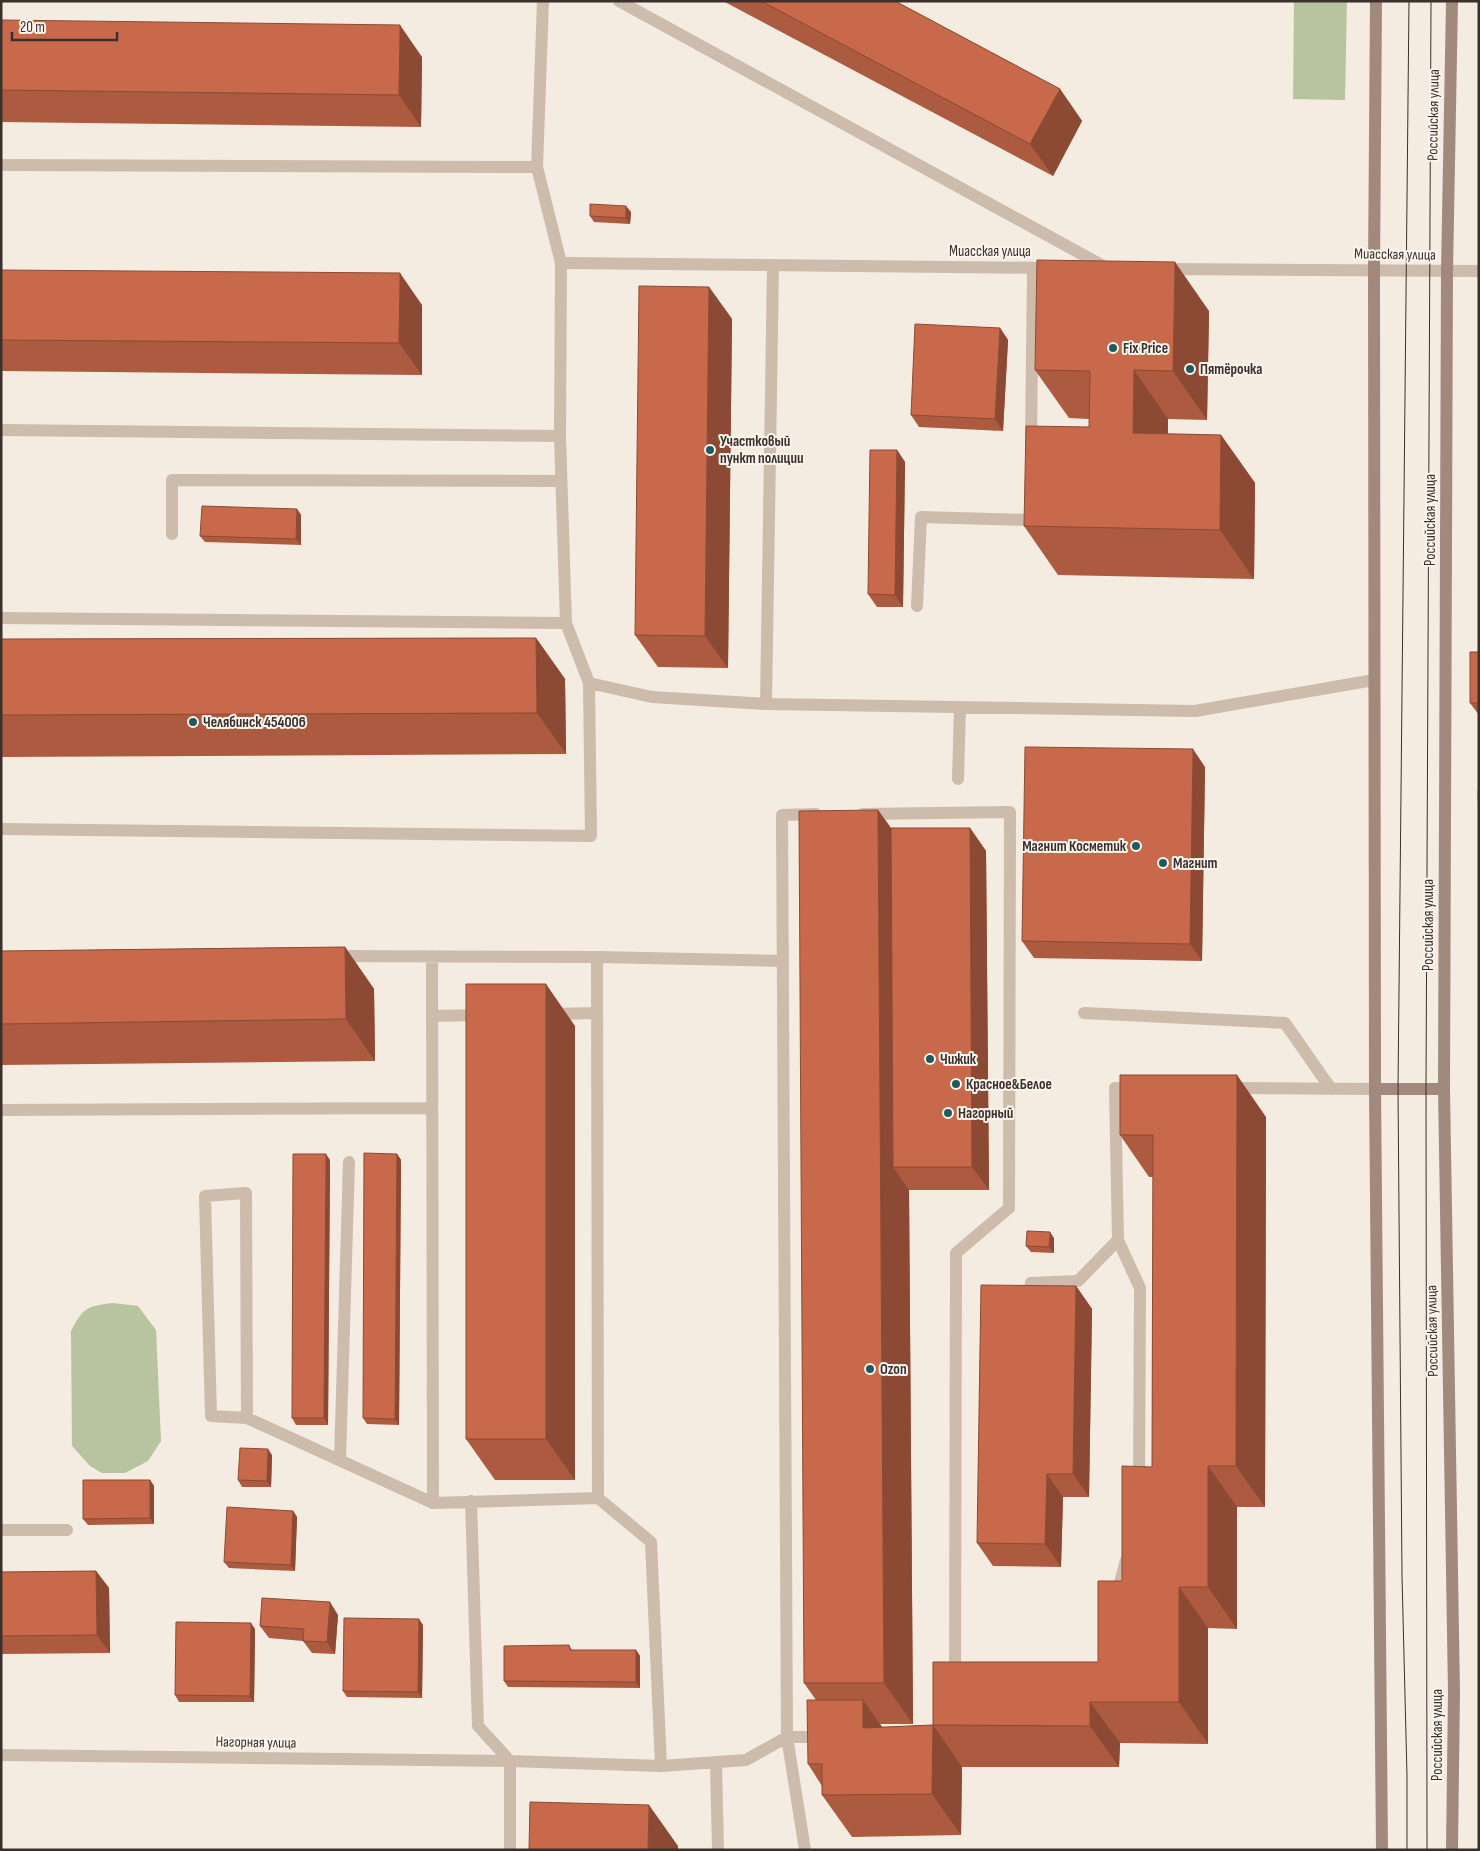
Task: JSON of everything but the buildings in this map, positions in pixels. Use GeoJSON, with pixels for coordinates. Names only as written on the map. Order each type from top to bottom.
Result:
{"type":"FeatureCollection","features":[{"type":"Feature","properties":{"kind":"main road"},"geometry":{"type":"LineString","coordinates":[[1376,1],[1374,270],[1375,1089],[1382,1850]]}},
{"type":"Feature","properties":{"kind":"main road","name":"Российская улица"},"geometry":{"type":"LineString","coordinates":[[1452,1],[1447,271],[1444,1089],[1454,1692],[1452,1850]]}},
{"type":"Feature","properties":{"kind":"main road"},"geometry":{"type":"LineString","coordinates":[[1375,1089],[1444,1089]]}},
{"type":"Feature","properties":{"kind":"street"},"geometry":{"type":"LineString","coordinates":[[1,829],[591,836],[589,683],[566,623],[560,436],[561,264],[537,168],[543,1]]}},
{"type":"Feature","properties":{"kind":"street","name":"Миасская улица"},"geometry":{"type":"LineString","coordinates":[[561,264],[1111,268],[619,1]]}},
{"type":"Feature","properties":{"kind":"street"},"geometry":{"type":"LineString","coordinates":[[1,165],[537,168]]}},
{"type":"Feature","properties":{"kind":"street"},"geometry":{"type":"LineString","coordinates":[[766,704],[773,266]]}},
{"type":"Feature","properties":{"kind":"street"},"geometry":{"type":"LineString","coordinates":[[1031,451],[1034,268]]}},
{"type":"Feature","properties":{"kind":"street","name":"Миасская улица"},"geometry":{"type":"LineString","coordinates":[[1155,269],[1479,271]]}},
{"type":"Feature","properties":{"kind":"street"},"geometry":{"type":"LineString","coordinates":[[1,430],[560,436]]}},
{"type":"Feature","properties":{"kind":"street"},"geometry":{"type":"LineString","coordinates":[[172,534],[172,480],[561,481]]}},
{"type":"Feature","properties":{"kind":"street"},"geometry":{"type":"LineString","coordinates":[[917,606],[921,517],[1030,520],[1030,501]]}},
{"type":"Feature","properties":{"kind":"street"},"geometry":{"type":"LineString","coordinates":[[1,618],[566,623]]}},
{"type":"Feature","properties":{"kind":"street"},"geometry":{"type":"LineString","coordinates":[[589,683],[652,697],[766,704],[1195,712],[1374,680]]}},
{"type":"Feature","properties":{"kind":"street"},"geometry":{"type":"LineString","coordinates":[[958,779],[960,707]]}},
{"type":"Feature","properties":{"kind":"street"},"geometry":{"type":"LineString","coordinates":[[852,814],[1010,812],[1010,1208],[956,1253],[960,1673],[951,1690]]}},
{"type":"Feature","properties":{"kind":"street"},"geometry":{"type":"LineString","coordinates":[[805,1850],[787,1738],[782,815],[832,814]]}},
{"type":"Feature","properties":{"kind":"street"},"geometry":{"type":"LineString","coordinates":[[325,956],[782,960]]}},
{"type":"Feature","properties":{"kind":"street"},"geometry":{"type":"LineString","coordinates":[[432,956],[433,1503]]}},
{"type":"Feature","properties":{"kind":"street"},"geometry":{"type":"LineString","coordinates":[[597,957],[598,1498]]}},
{"type":"Feature","properties":{"kind":"street"},"geometry":{"type":"LineString","coordinates":[[539,1014],[597,1013]]}},
{"type":"Feature","properties":{"kind":"street"},"geometry":{"type":"LineString","coordinates":[[1084,1013],[1285,1023],[1331,1089]]}},
{"type":"Feature","properties":{"kind":"street"},"geometry":{"type":"LineString","coordinates":[[432,1016],[490,1015]]}},
{"type":"Feature","properties":{"kind":"street"},"geometry":{"type":"LineString","coordinates":[[1139,1496],[1140,1288],[1118,1240],[1116,1088],[1153,1088]]}},
{"type":"Feature","properties":{"kind":"street"},"geometry":{"type":"LineString","coordinates":[[1219,1088],[1375,1089]]}},
{"type":"Feature","properties":{"kind":"street"},"geometry":{"type":"LineString","coordinates":[[1,1110],[432,1108]]}},
{"type":"Feature","properties":{"kind":"street"},"geometry":{"type":"LineString","coordinates":[[340,1460],[349,1162]]}},
{"type":"Feature","properties":{"kind":"street"},"geometry":{"type":"LineString","coordinates":[[247,1418],[246,1192],[206,1196],[212,1416],[247,1418],[433,1503],[598,1498],[651,1542],[661,1766]]}},
{"type":"Feature","properties":{"kind":"street"},"geometry":{"type":"LineString","coordinates":[[1028,1308],[1031,1283],[1078,1281],[1118,1240]]}},
{"type":"Feature","properties":{"kind":"street"},"geometry":{"type":"LineString","coordinates":[[471,1501],[478,1726],[510,1761],[510,1850]]}},
{"type":"Feature","properties":{"kind":"street"},"geometry":{"type":"LineString","coordinates":[[1,1530],[67,1530]]}},
{"type":"Feature","properties":{"kind":"street"},"geometry":{"type":"LineString","coordinates":[[1113,1608],[1131,1544]]}},
{"type":"Feature","properties":{"kind":"street"},"geometry":{"type":"LineString","coordinates":[[787,1738],[834,1736]]}},
{"type":"Feature","properties":{"kind":"street","name":"Нагорная улица"},"geometry":{"type":"LineString","coordinates":[[1,1755],[510,1761],[661,1766],[746,1760],[787,1738]]}},
{"type":"Feature","properties":{"kind":"street"},"geometry":{"type":"LineString","coordinates":[[716,1762],[718,1850]]}},
{"type":"Feature","properties":{"kind":"green space"},"geometry":{"type":"Polygon","coordinates":[[[1294,1],[1347,1],[1345,100],[1293,99],[1294,1]]]}},
{"type":"Feature","properties":{"kind":"green space"},"geometry":{"type":"Polygon","coordinates":[[[113,1303],[138,1306],[156,1330],[161,1441],[148,1461],[125,1473],[102,1473],[90,1466],[72,1446],[71,1331],[79,1317],[91,1307],[113,1303]]]}},
{"type":"Feature","properties":{"kind":"tram line"},"geometry":{"type":"LineString","coordinates":[[1407,1850],[1402,1576],[1398,1089],[1409,1]]}},
{"type":"Feature","properties":{"kind":"tram line"},"geometry":{"type":"LineString","coordinates":[[1427,1850],[1426,1088],[1431,1]]}},
{"type":"Feature","properties":{"kind":"place","name":"Fix Price"},"geometry":{"type":"Point","coordinates":[1113,348]}},
{"type":"Feature","properties":{"kind":"place","name":"Пятёрочка"},"geometry":{"type":"Point","coordinates":[1190,369]}},
{"type":"Feature","properties":{"kind":"place","name":"Участковый пункт полиции"},"geometry":{"type":"Point","coordinates":[710,450]}},
{"type":"Feature","properties":{"kind":"place","name":"Челябинск 454006"},"geometry":{"type":"Point","coordinates":[193,722]}},
{"type":"Feature","properties":{"kind":"place","name":"Магнит Косметик"},"geometry":{"type":"Point","coordinates":[1136,846]}},
{"type":"Feature","properties":{"kind":"place","name":"Магнит"},"geometry":{"type":"Point","coordinates":[1163,863]}},
{"type":"Feature","properties":{"kind":"place","name":"Чижик"},"geometry":{"type":"Point","coordinates":[930,1059]}},
{"type":"Feature","properties":{"kind":"place","name":"Красное&Белое"},"geometry":{"type":"Point","coordinates":[956,1084]}},
{"type":"Feature","properties":{"kind":"place","name":"Нагорный"},"geometry":{"type":"Point","coordinates":[948,1113]}},
{"type":"Feature","properties":{"kind":"place","name":"Ozon"},"geometry":{"type":"Point","coordinates":[870,1369]}}]}
